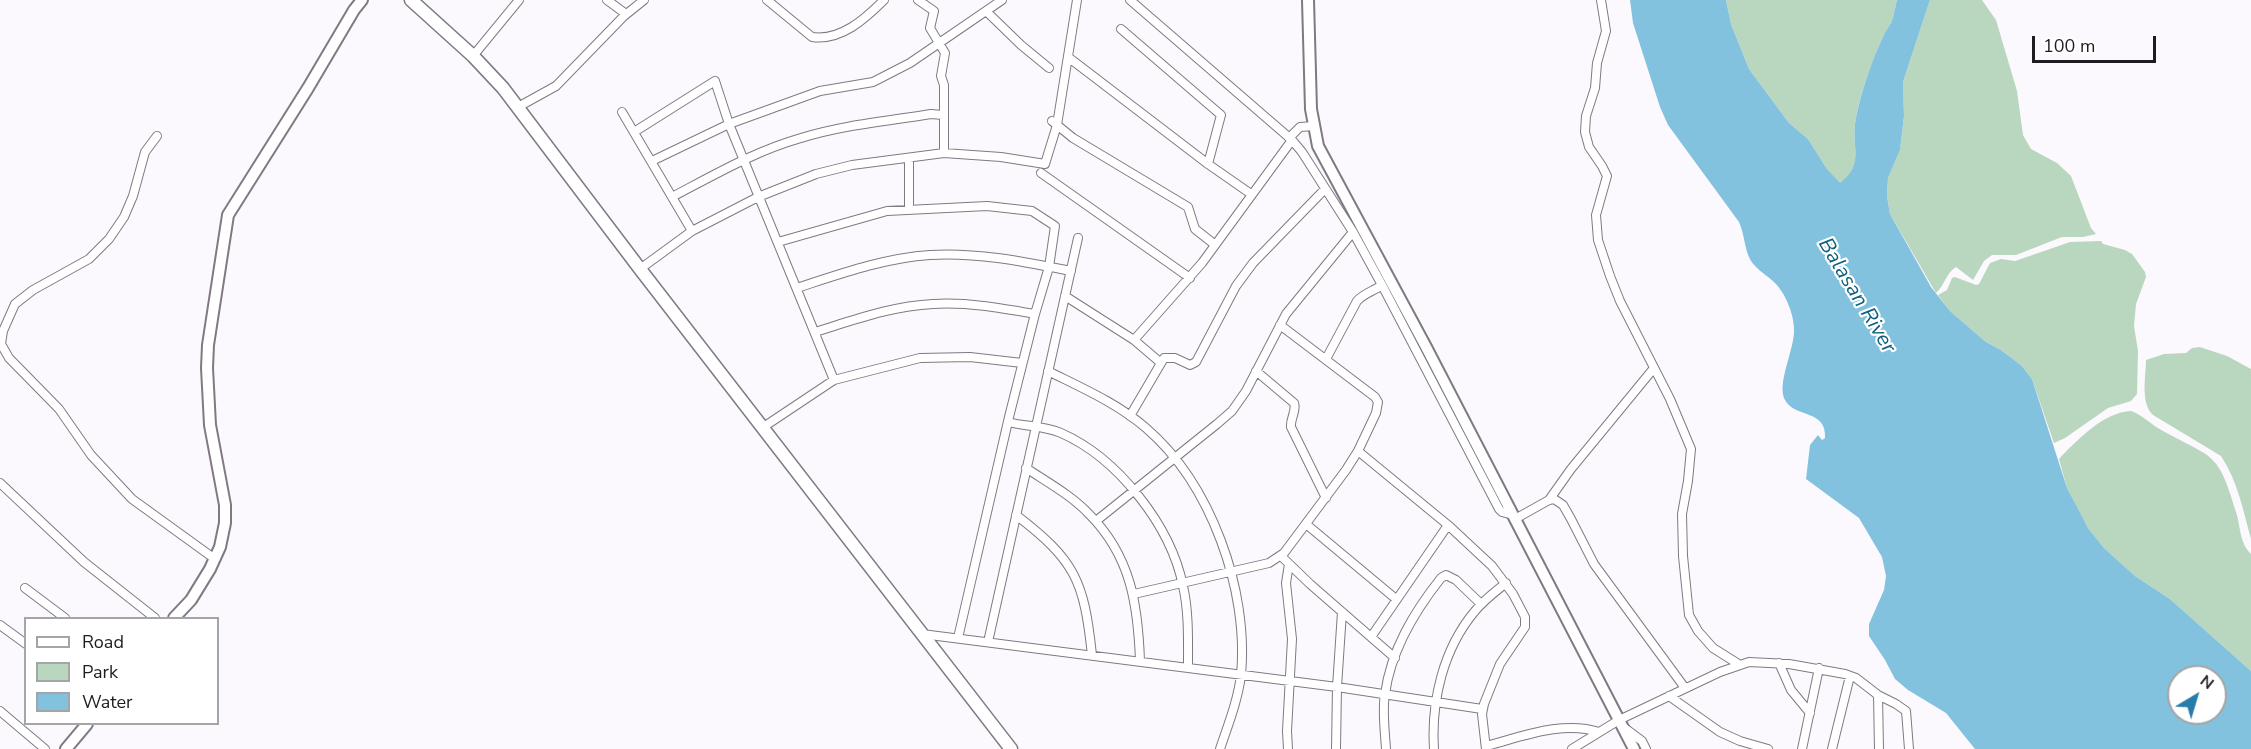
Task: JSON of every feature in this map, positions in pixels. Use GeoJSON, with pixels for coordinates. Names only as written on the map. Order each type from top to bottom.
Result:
{"type":"FeatureCollection","features":[{"type":"Feature","properties":{"kind":"main road"},"geometry":{"type":"LineString","coordinates":[[411,0],[473,56],[518,107],[762,428],[1011,749]]}},
{"type":"Feature","properties":{"kind":"street"},"geometry":{"type":"LineString","coordinates":[[175,617],[201,587],[215,559],[223,535],[225,505],[210,425],[207,368],[208,345],[228,215],[362,0]]}},
{"type":"Feature","properties":{"kind":"street"},"geometry":{"type":"LineString","coordinates":[[473,56],[519,0]]}},
{"type":"Feature","properties":{"kind":"street"},"geometry":{"type":"LineString","coordinates":[[607,0],[626,14]]}},
{"type":"Feature","properties":{"kind":"street"},"geometry":{"type":"LineString","coordinates":[[518,107],[556,86],[626,14],[644,0]]}},
{"type":"Feature","properties":{"kind":"street"},"geometry":{"type":"LineString","coordinates":[[767,0],[812,37],[821,38],[836,36],[869,15],[884,0]]}},
{"type":"Feature","properties":{"kind":"street"},"geometry":{"type":"LineString","coordinates":[[918,0],[934,11],[930,28],[945,53],[941,76],[944,85],[944,153]]}},
{"type":"Feature","properties":{"kind":"street"},"geometry":{"type":"LineString","coordinates":[[652,161],[729,124],[820,91],[873,82],[910,63],[1002,0]]}},
{"type":"Feature","properties":{"kind":"street"},"geometry":{"type":"LineString","coordinates":[[640,269],[692,231],[758,197],[816,174],[852,165],[944,153],[1001,157],[1045,164],[1068,57],[1077,0]]}},
{"type":"Feature","properties":{"kind":"street"},"geometry":{"type":"LineString","coordinates":[[1308,0],[1311,109],[1318,146],[1634,749]]}},
{"type":"Feature","properties":{"kind":"street"},"geometry":{"type":"LineString","coordinates":[[1601,0],[1606,32],[1597,63],[1595,88],[1586,116],[1585,132],[1589,147],[1607,176],[1596,215],[1596,230],[1610,276],[1670,399],[1691,449],[1682,514],[1683,556],[1689,615],[1698,631],[1713,648],[1740,665]]}},
{"type":"Feature","properties":{"kind":"street"},"geometry":{"type":"LineString","coordinates":[[1135,1],[1291,139],[1353,232],[1499,509],[1514,517],[1549,500],[1554,499],[1563,505],[1594,564],[1685,688]]}},
{"type":"Feature","properties":{"kind":"street"},"geometry":{"type":"LineString","coordinates":[[986,11],[1049,68]]}},
{"type":"Feature","properties":{"kind":"street"},"geometry":{"type":"LineString","coordinates":[[1120,29],[1221,115],[1208,164]]}},
{"type":"Feature","properties":{"kind":"street"},"geometry":{"type":"LineString","coordinates":[[1068,57],[1251,194]]}},
{"type":"Feature","properties":{"kind":"street"},"geometry":{"type":"LineString","coordinates":[[633,132],[715,81],[742,160],[834,380]]}},
{"type":"Feature","properties":{"kind":"street"},"geometry":{"type":"LineString","coordinates":[[622,112],[692,231]]}},
{"type":"Feature","properties":{"kind":"street"},"geometry":{"type":"LineString","coordinates":[[672,197],[742,160],[799,138],[832,130],[932,114],[943,115]]}},
{"type":"Feature","properties":{"kind":"street"},"geometry":{"type":"LineString","coordinates":[[1055,123],[1073,138],[1188,207],[1195,230],[1214,244]]}},
{"type":"Feature","properties":{"kind":"street"},"geometry":{"type":"LineString","coordinates":[[1134,340],[1190,278],[1300,127],[1314,126]]}},
{"type":"Feature","properties":{"kind":"street"},"geometry":{"type":"LineString","coordinates":[[157,136],[145,153],[133,196],[124,216],[109,239],[90,259],[33,290],[15,304],[3,331],[1,344],[9,358],[58,409],[91,455],[132,500],[215,559]]}},
{"type":"Feature","properties":{"kind":"street"},"geometry":{"type":"LineString","coordinates":[[909,158],[909,210]]}},
{"type":"Feature","properties":{"kind":"street"},"geometry":{"type":"LineString","coordinates":[[1041,173],[1190,278]]}},
{"type":"Feature","properties":{"kind":"street"},"geometry":{"type":"LineString","coordinates":[[1130,416],[1161,363],[1169,357],[1190,365],[1196,362],[1236,286],[1253,263],[1325,189]]}},
{"type":"Feature","properties":{"kind":"street"},"geometry":{"type":"LineString","coordinates":[[778,242],[887,212],[909,210],[987,206],[1032,211],[1055,226],[1049,267],[1008,422],[958,638]]}},
{"type":"Feature","properties":{"kind":"street"},"geometry":{"type":"LineString","coordinates":[[1096,521],[1232,411],[1246,391],[1286,314],[1353,232]]}},
{"type":"Feature","properties":{"kind":"street"},"geometry":{"type":"LineString","coordinates":[[988,642],[1078,238]]}},
{"type":"Feature","properties":{"kind":"street"},"geometry":{"type":"LineString","coordinates":[[797,288],[878,263],[930,255],[991,256],[1071,271]]}},
{"type":"Feature","properties":{"kind":"street"},"geometry":{"type":"LineString","coordinates":[[1326,359],[1358,301],[1364,294],[1382,285]]}},
{"type":"Feature","properties":{"kind":"street"},"geometry":{"type":"LineString","coordinates":[[1065,296],[1134,340],[1161,363]]}},
{"type":"Feature","properties":{"kind":"street"},"geometry":{"type":"LineString","coordinates":[[815,332],[884,311],[933,303],[977,304],[1035,314]]}},
{"type":"Feature","properties":{"kind":"street"},"geometry":{"type":"LineString","coordinates":[[1134,594],[1269,562],[1281,556],[1326,498],[1358,451],[1376,413],[1378,402],[1375,397],[1280,325]]}},
{"type":"Feature","properties":{"kind":"street"},"geometry":{"type":"LineString","coordinates":[[762,428],[834,380],[920,358],[970,357],[1023,363]]}},
{"type":"Feature","properties":{"kind":"street"},"geometry":{"type":"LineString","coordinates":[[1549,500],[1571,469],[1654,368]]}},
{"type":"Feature","properties":{"kind":"street"},"geometry":{"type":"LineString","coordinates":[[1048,371],[1103,398],[1152,434],[1193,484],[1208,508],[1222,542],[1230,572],[1241,641],[1241,675],[1220,749]]}},
{"type":"Feature","properties":{"kind":"street"},"geometry":{"type":"LineString","coordinates":[[1256,371],[1294,403],[1291,427],[1326,498]]}},
{"type":"Feature","properties":{"kind":"street"},"geometry":{"type":"LineString","coordinates":[[1008,422],[1036,425],[1061,433],[1090,450],[1134,490],[1161,531],[1183,584],[1188,631],[1188,668]]}},
{"type":"Feature","properties":{"kind":"street"},"geometry":{"type":"LineString","coordinates":[[1358,451],[1448,525],[1492,566],[1506,584],[1525,617],[1525,627],[1500,664],[1482,709],[1486,747],[1570,728],[1587,728],[1599,732]]}},
{"type":"Feature","properties":{"kind":"street"},"geometry":{"type":"LineString","coordinates":[[1026,468],[1067,495],[1096,521],[1115,549],[1134,594],[1140,662]]}},
{"type":"Feature","properties":{"kind":"street"},"geometry":{"type":"LineString","coordinates":[[0,483],[84,562],[154,617]]}},
{"type":"Feature","properties":{"kind":"street"},"geometry":{"type":"LineString","coordinates":[[1016,515],[1048,541],[1067,562],[1085,601],[1092,655]]}},
{"type":"Feature","properties":{"kind":"street"},"geometry":{"type":"LineString","coordinates":[[1306,524],[1396,599]]}},
{"type":"Feature","properties":{"kind":"street"},"geometry":{"type":"LineString","coordinates":[[1371,637],[1448,525]]}},
{"type":"Feature","properties":{"kind":"street"},"geometry":{"type":"LineString","coordinates":[[1281,556],[1395,658]]}},
{"type":"Feature","properties":{"kind":"street"},"geometry":{"type":"LineString","coordinates":[[1288,749],[1289,681],[1293,639],[1286,583],[1289,564]]}},
{"type":"Feature","properties":{"kind":"street"},"geometry":{"type":"LineString","coordinates":[[1386,749],[1385,694],[1395,658],[1412,618],[1441,578],[1446,575],[1481,604]]}},
{"type":"Feature","properties":{"kind":"street"},"geometry":{"type":"LineString","coordinates":[[1434,749],[1435,702],[1455,639],[1481,604],[1506,584]]}},
{"type":"Feature","properties":{"kind":"street"},"geometry":{"type":"LineString","coordinates":[[25,588],[64,617]]}},
{"type":"Feature","properties":{"kind":"street"},"geometry":{"type":"LineString","coordinates":[[1336,749],[1342,612]]}},
{"type":"Feature","properties":{"kind":"street"},"geometry":{"type":"LineString","coordinates":[[0,625],[24,643]]}},
{"type":"Feature","properties":{"kind":"street"},"geometry":{"type":"LineString","coordinates":[[922,634],[1337,687],[1482,709]]}},
{"type":"Feature","properties":{"kind":"street"},"geometry":{"type":"LineString","coordinates":[[1572,749],[1599,732],[1668,696],[1740,665],[1756,662],[1819,668],[1856,678],[1878,695],[1906,711],[1909,749]]}},
{"type":"Feature","properties":{"kind":"street"},"geometry":{"type":"LineString","coordinates":[[1779,663],[1791,690],[1810,713]]}},
{"type":"Feature","properties":{"kind":"street"},"geometry":{"type":"LineString","coordinates":[[1802,749],[1819,668]]}},
{"type":"Feature","properties":{"kind":"street"},"geometry":{"type":"LineString","coordinates":[[1832,749],[1850,676]]}},
{"type":"Feature","properties":{"kind":"street"},"geometry":{"type":"LineString","coordinates":[[1878,695],[1879,749]]}},
{"type":"Feature","properties":{"kind":"street"},"geometry":{"type":"LineString","coordinates":[[1668,696],[1720,732],[1740,741],[1768,749]]}},
{"type":"Feature","properties":{"kind":"street"},"geometry":{"type":"LineString","coordinates":[[0,711],[45,749]]}},
{"type":"Feature","properties":{"kind":"street"},"geometry":{"type":"LineString","coordinates":[[1620,723],[1642,741],[1646,749]]}},
{"type":"Feature","properties":{"kind":"street"},"geometry":{"type":"LineString","coordinates":[[66,749],[85,725]]}},
{"type":"Feature","properties":{"kind":"green space"},"geometry":{"type":"Polygon","coordinates":[[[1726,0],[1897,0],[1892,20],[1874,58],[1859,104],[1854,132],[1855,163],[1840,184],[1827,169],[1808,139],[1789,123],[1749,69],[1731,24],[1726,0]]]}},
{"type":"Feature","properties":{"kind":"green space"},"geometry":{"type":"Polygon","coordinates":[[[1930,0],[1982,0],[1996,20],[2017,91],[2023,135],[2031,149],[2057,163],[2071,176],[2091,228],[2096,234],[2083,237],[2062,237],[2016,255],[1992,255],[1984,261],[1973,280],[1956,267],[1936,293],[1890,214],[1887,196],[1888,178],[1900,150],[1904,116],[1903,82],[1930,0]]]}},
{"type":"Feature","properties":{"kind":"green space"},"geometry":{"type":"Polygon","coordinates":[[[2101,241],[2103,244],[2132,254],[2145,272],[2146,277],[2136,304],[2134,326],[2138,351],[2137,394],[2131,401],[2108,408],[2054,443],[2032,379],[2022,366],[1986,342],[1950,311],[1938,295],[1947,290],[1952,278],[1955,277],[1979,284],[1990,263],[2001,259],[2015,261],[2070,242],[2101,241]]]}},
{"type":"Feature","properties":{"kind":"green space"},"geometry":{"type":"Polygon","coordinates":[[[2200,347],[2227,356],[2251,369],[2251,539],[2236,486],[2221,456],[2153,415],[2146,404],[2146,360],[2164,354],[2186,353],[2192,348],[2200,347]]]}},
{"type":"Feature","properties":{"kind":"green space"},"geometry":{"type":"Polygon","coordinates":[[[2131,411],[2204,453],[2212,459],[2224,478],[2236,512],[2242,539],[2251,554],[2251,671],[2170,599],[2135,576],[2104,548],[2088,528],[2067,488],[2059,459],[2101,422],[2111,416],[2131,411]]]}},
{"type":"Feature","properties":{"kind":"water","name":"Balasan River"},"geometry":{"type":"Polygon","coordinates":[[[1630,0],[1726,0],[1731,24],[1749,69],[1789,123],[1808,139],[1827,169],[1840,183],[1855,162],[1854,132],[1859,103],[1874,59],[1892,20],[1897,0],[1930,0],[1903,82],[1904,116],[1900,150],[1888,178],[1887,196],[1890,214],[1931,287],[1950,311],[1986,342],[2022,366],[2032,379],[2067,488],[2088,528],[2104,548],[2135,576],[2170,599],[2251,671],[2251,749],[1975,749],[1946,713],[1908,690],[1895,679],[1869,636],[1869,624],[1884,590],[1886,576],[1882,557],[1859,518],[1806,479],[1810,445],[1818,435],[1822,440],[1825,438],[1821,422],[1789,406],[1783,393],[1784,376],[1794,337],[1794,323],[1788,304],[1779,287],[1751,261],[1739,222],[1668,125],[1633,23],[1630,0]]]}}]}
